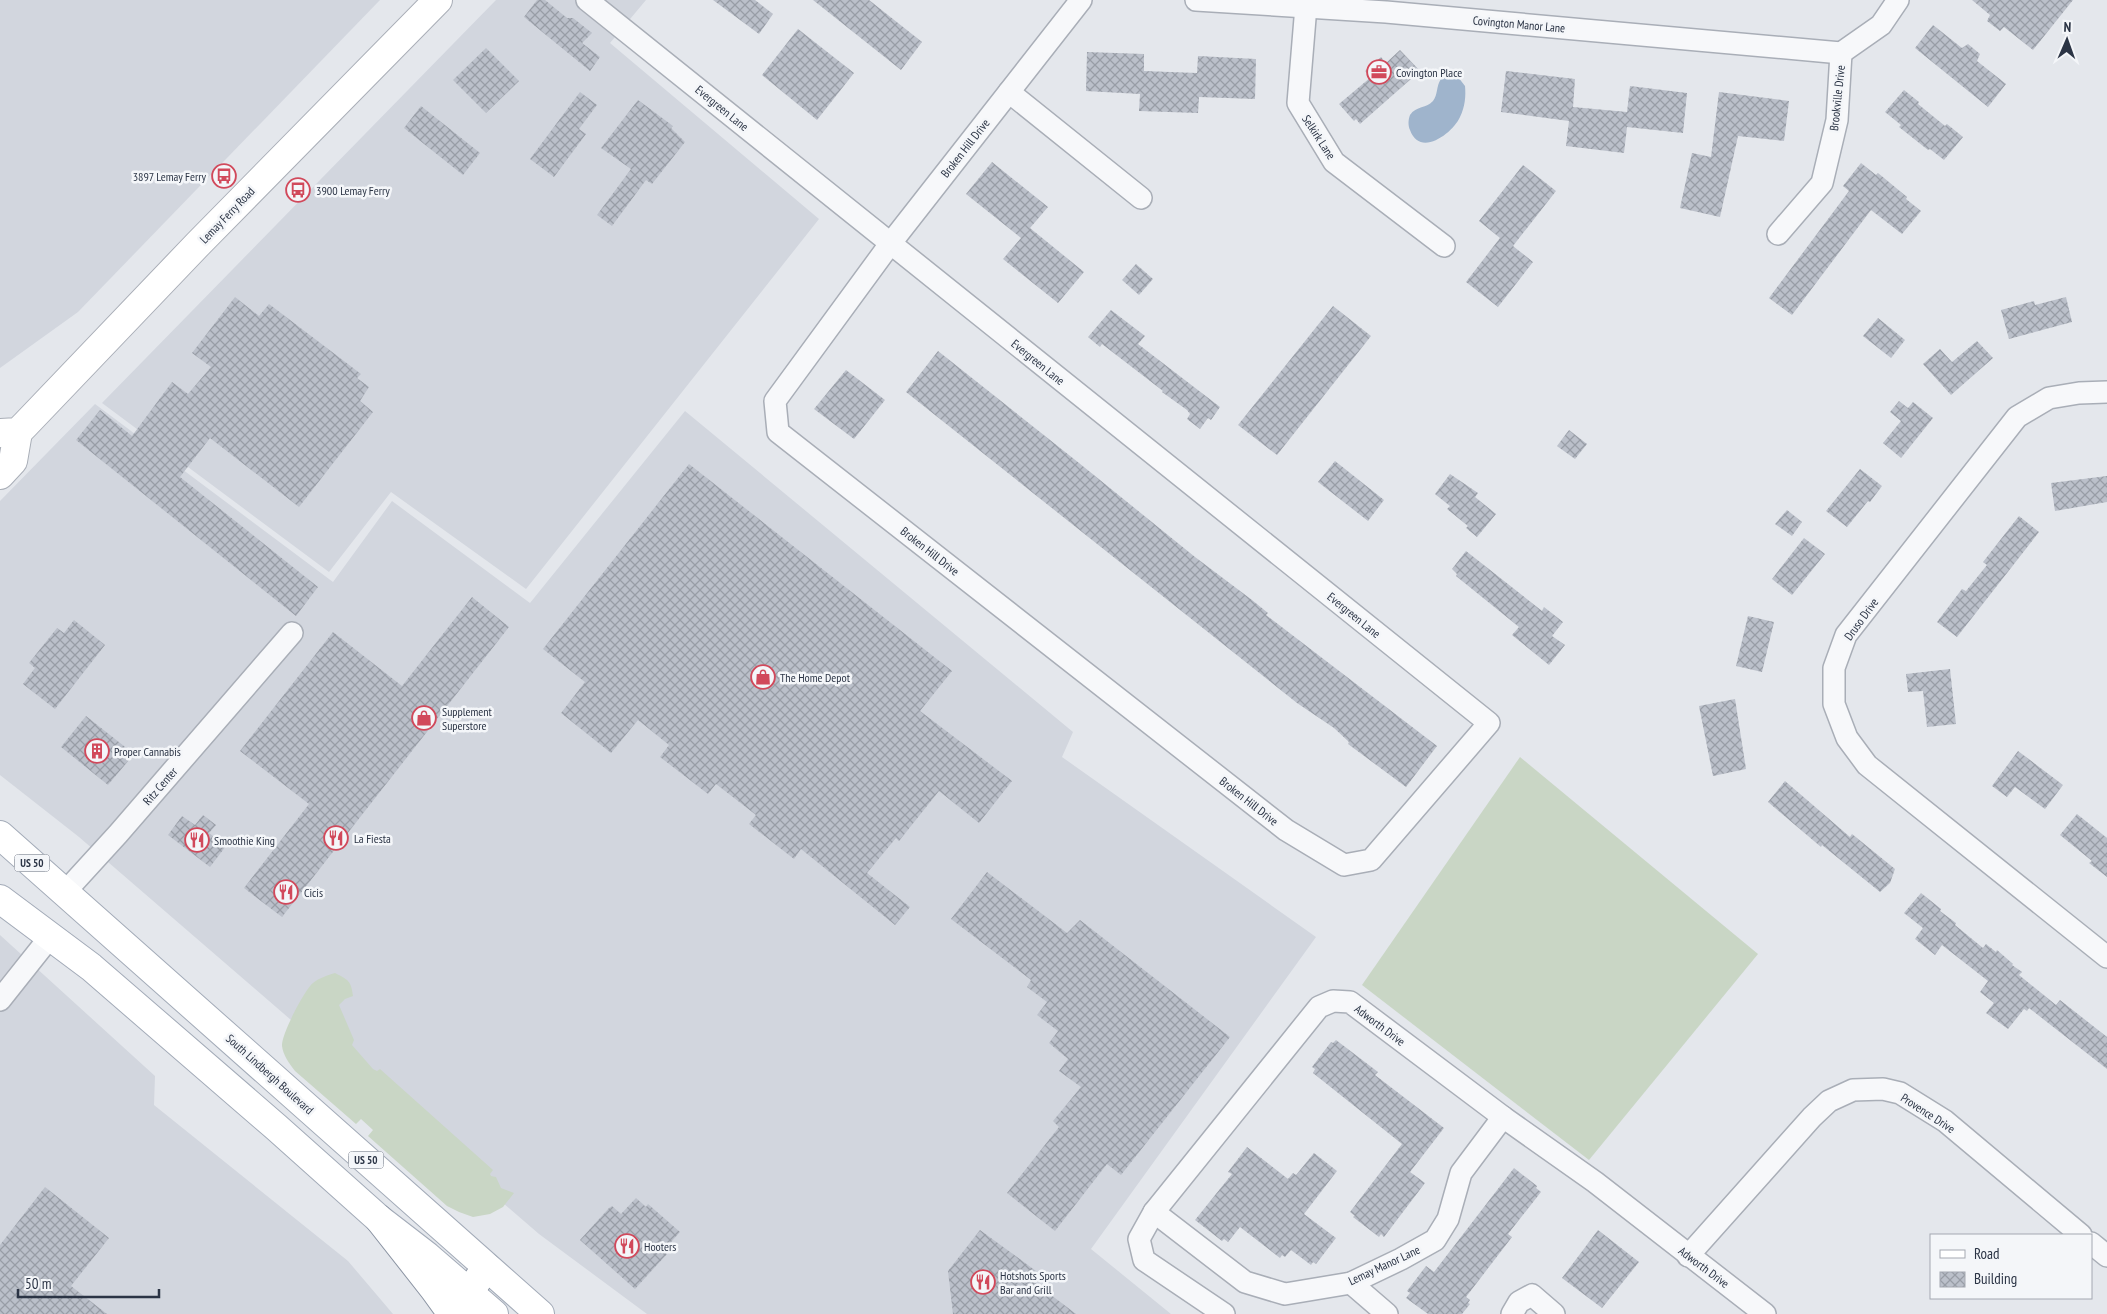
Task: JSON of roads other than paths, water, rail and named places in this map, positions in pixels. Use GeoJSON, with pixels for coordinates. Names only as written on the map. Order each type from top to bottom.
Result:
{"type":"FeatureCollection","features":[{"type":"Feature","properties":{"kind":"main road","name":"Lemay Ferry Road"},"geometry":{"type":"LineString","coordinates":[[0,475],[13,461],[9,432],[438,0]]}},
{"type":"Feature","properties":{"kind":"main road","name":"South Lindbergh Boulevard"},"geometry":{"type":"LineString","coordinates":[[0,834],[540,1314]]}},
{"type":"Feature","properties":{"kind":"main road","name":"US 50"},"geometry":{"type":"LineString","coordinates":[[0,899],[91,967],[379,1219],[452,1314]]}},
{"type":"Feature","properties":{"kind":"main road"},"geometry":{"type":"LineString","coordinates":[[379,1219],[427,1256],[466,1303],[494,1314]]}},
{"type":"Feature","properties":{"kind":"main road"},"geometry":{"type":"LineString","coordinates":[[466,1303],[486,1267]]}},
{"type":"Feature","properties":{"kind":"street","name":"Evergreen Lane"},"geometry":{"type":"LineString","coordinates":[[587,0],[1489,723]]}},
{"type":"Feature","properties":{"kind":"street","name":"Broken Hill Drive"},"geometry":{"type":"LineString","coordinates":[[1081,0],[890,244],[775,401],[778,432],[1286,830],[1344,865],[1371,860],[1489,723]]}},
{"type":"Feature","properties":{"kind":"street","name":"Covington Manor Lane"},"geometry":{"type":"LineString","coordinates":[[1196,0],[1306,6],[1386,6],[1841,53]]}},
{"type":"Feature","properties":{"kind":"street","name":"Brookville Drive"},"geometry":{"type":"LineString","coordinates":[[1778,234],[1822,183],[1837,120],[1841,53],[1881,24],[1898,0]]}},
{"type":"Feature","properties":{"kind":"street","name":"Selkirk Lane"},"geometry":{"type":"LineString","coordinates":[[1306,6],[1298,103],[1334,162],[1444,246]]}},
{"type":"Feature","properties":{"kind":"street"},"geometry":{"type":"LineString","coordinates":[[1009,92],[1141,198]]}},
{"type":"Feature","properties":{"kind":"street","name":"Druso Drive"},"geometry":{"type":"LineString","coordinates":[[2107,392],[2079,393],[2048,398],[2017,417],[1846,635],[1834,668],[1834,704],[1847,738],[1867,765],[2107,957]]}},
{"type":"Feature","properties":{"kind":"street","name":"Ritz Center"},"geometry":{"type":"LineString","coordinates":[[65,892],[118,834],[292,633]]}},
{"type":"Feature","properties":{"kind":"street"},"geometry":{"type":"LineString","coordinates":[[0,1000],[50,937]]}},
{"type":"Feature","properties":{"kind":"street","name":"Adworth Drive"},"geometry":{"type":"LineString","coordinates":[[1224,1314],[1144,1260],[1139,1239],[1154,1212],[1318,1007],[1333,1001],[1350,1002],[1503,1117],[1595,1182],[1765,1314]]}},
{"type":"Feature","properties":{"kind":"street","name":"Provence Drive"},"geometry":{"type":"LineString","coordinates":[[1688,1256],[1812,1117],[1829,1101],[1853,1090],[1883,1089],[1900,1093],[1945,1121],[2080,1234]]}},
{"type":"Feature","properties":{"kind":"street","name":"Lemay Manor Lane"},"geometry":{"type":"LineString","coordinates":[[1154,1212],[1245,1282],[1285,1294],[1351,1283],[1435,1240],[1448,1219],[1461,1173],[1503,1117]]}},
{"type":"Feature","properties":{"kind":"street"},"geometry":{"type":"LineString","coordinates":[[2092,1244],[2107,1256]]}},
{"type":"Feature","properties":{"kind":"street"},"geometry":{"type":"LineString","coordinates":[[1351,1283],[1387,1314]]}},
{"type":"Feature","properties":{"kind":"street"},"geometry":{"type":"LineString","coordinates":[[1512,1314],[1519,1302],[1532,1295],[1554,1314]]}},
{"type":"Feature","properties":{"kind":"water"},"geometry":{"type":"Polygon","coordinates":[[[1453,76],[1458,77],[1465,86],[1465,102],[1460,117],[1444,136],[1436,140],[1421,142],[1415,138],[1409,128],[1410,115],[1415,110],[1433,101],[1441,79],[1453,76]]]}},
{"type":"Feature","properties":{"kind":"place","name":"Covington Place"},"geometry":{"type":"Point","coordinates":[1379,72]}},
{"type":"Feature","properties":{"kind":"place","name":"3897 Lemay Ferry"},"geometry":{"type":"Point","coordinates":[224,176]}},
{"type":"Feature","properties":{"kind":"place","name":"3900 Lemay Ferry"},"geometry":{"type":"Point","coordinates":[298,190]}},
{"type":"Feature","properties":{"kind":"place","name":"The Home Depot"},"geometry":{"type":"Point","coordinates":[763,677]}},
{"type":"Feature","properties":{"kind":"place","name":"Supplement Superstore"},"geometry":{"type":"Point","coordinates":[424,718]}},
{"type":"Feature","properties":{"kind":"place","name":"Proper Cannabis"},"geometry":{"type":"Point","coordinates":[97,751]}},
{"type":"Feature","properties":{"kind":"place","name":"La Fiesta"},"geometry":{"type":"Point","coordinates":[336,838]}},
{"type":"Feature","properties":{"kind":"place","name":"Smoothie King"},"geometry":{"type":"Point","coordinates":[197,840]}},
{"type":"Feature","properties":{"kind":"place","name":"Cicis"},"geometry":{"type":"Point","coordinates":[286,892]}},
{"type":"Feature","properties":{"kind":"place","name":"Hooters"},"geometry":{"type":"Point","coordinates":[627,1246]}},
{"type":"Feature","properties":{"kind":"place","name":"Hotshots Sports Bar and Grill"},"geometry":{"type":"Point","coordinates":[983,1282]}}]}
